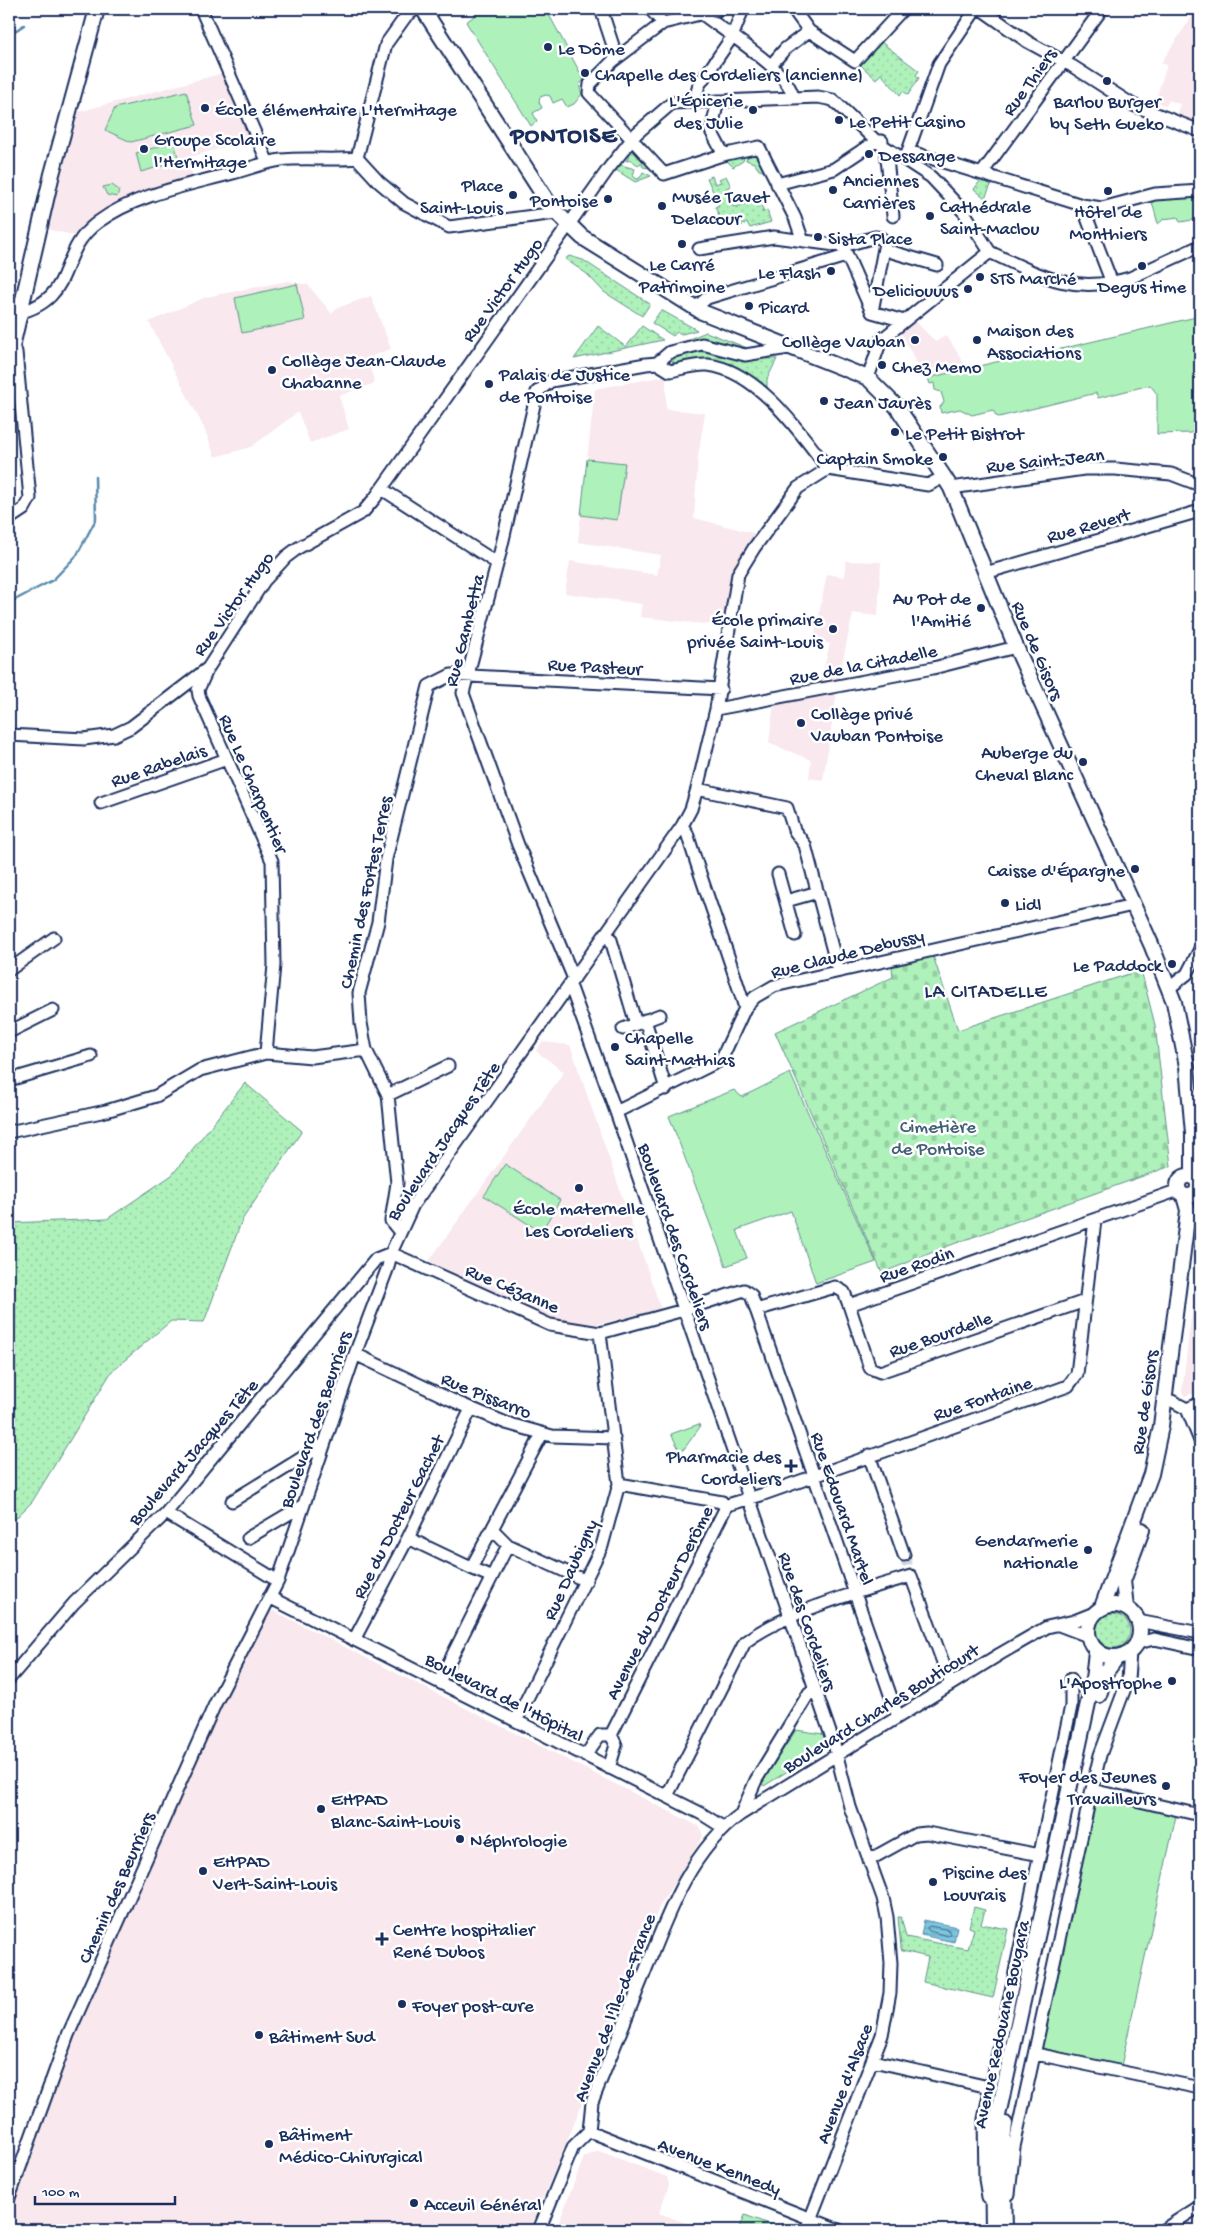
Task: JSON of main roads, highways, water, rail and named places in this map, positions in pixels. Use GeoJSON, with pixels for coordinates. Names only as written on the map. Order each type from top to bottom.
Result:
{"type":"FeatureCollection","features":[{"type":"Feature","properties":{"kind":"main road"},"geometry":{"type":"LineString","coordinates":[[10,355],[14,314],[50,188],[64,125],[70,111],[97,9]]}},
{"type":"Feature","properties":{"kind":"main road","name":"Rue de Gisors"},"geometry":{"type":"LineString","coordinates":[[423,9],[556,214],[567,225],[582,237],[695,308],[789,348],[868,378],[898,407],[948,483],[1016,647],[1158,960],[1168,989],[1180,1068],[1186,1145],[1188,1210],[1156,1452],[1146,1492],[1098,1610]]}},
{"type":"Feature","properties":{"kind":"main road","name":"Rue de Gisors"},"geometry":{"type":"LineString","coordinates":[[1126,1607],[1124,1581],[1160,1475],[1172,1401],[1193,1235],[1188,1189]]}},
{"type":"Feature","properties":{"kind":"main road"},"geometry":{"type":"LineString","coordinates":[[1110,1605],[1126,1607],[1138,1621],[1140,1628],[1128,1651],[1106,1656],[1096,1651],[1088,1636],[1090,1620],[1098,1610],[1110,1605]]}},
{"type":"Feature","properties":{"kind":"main road","name":"Avenue Redouane Bougara"},"geometry":{"type":"LineString","coordinates":[[999,2227],[993,2196],[992,2154],[994,2134],[1088,1704],[1095,1668],[1096,1651]]}},
{"type":"Feature","properties":{"kind":"main road","name":"Avenue Redouane Bougara"},"geometry":{"type":"LineString","coordinates":[[999,2227],[1003,2139],[1007,2109],[1102,1682],[1106,1672],[1128,1651]]}},
{"type":"Feature","properties":{"kind":"water"},"geometry":{"type":"Polygon","coordinates":[[[924,1920],[957,1927],[954,1942],[921,1935],[924,1920]]]}},
{"type":"Feature","properties":{"kind":"waterway"},"geometry":{"type":"LineString","coordinates":[[9,35],[24,25]]}},
{"type":"Feature","properties":{"kind":"waterway"},"geometry":{"type":"LineString","coordinates":[[9,603],[53,580],[77,555],[96,519],[95,477]]}},
{"type":"Feature","properties":{"kind":"tunnel"},"geometry":{"type":"LineString","coordinates":[[904,1555],[911,1576]]}},
{"type":"Feature","properties":{"kind":"place","name":"Le Dôme"},"geometry":{"type":"Point","coordinates":[548,47]}},
{"type":"Feature","properties":{"kind":"place","name":"Chapelle des Cordeliers (ancienne)"},"geometry":{"type":"Point","coordinates":[585,73]}},
{"type":"Feature","properties":{"kind":"place","name":"Barlou Burger by Seth Gueko"},"geometry":{"type":"Point","coordinates":[1107,81]}},
{"type":"Feature","properties":{"kind":"place","name":"École élémentaire L'Hermitage"},"geometry":{"type":"Point","coordinates":[205,108]}},
{"type":"Feature","properties":{"kind":"place","name":"L'Épicerie des Julie"},"geometry":{"type":"Point","coordinates":[753,110]}},
{"type":"Feature","properties":{"kind":"place","name":"Le Petit Casino"},"geometry":{"type":"Point","coordinates":[839,120]}},
{"type":"Feature","properties":{"kind":"place","name":"Groupe Scolaire l'Hermitage"},"geometry":{"type":"Point","coordinates":[144,149]}},
{"type":"Feature","properties":{"kind":"place","name":"Dessange"},"geometry":{"type":"Point","coordinates":[869,154]}},
{"type":"Feature","properties":{"kind":"place","name":"Anciennes Carrières"},"geometry":{"type":"Point","coordinates":[833,190]}},
{"type":"Feature","properties":{"kind":"place","name":"Hôtel de Monthiers"},"geometry":{"type":"Point","coordinates":[1108,191]}},
{"type":"Feature","properties":{"kind":"place","name":"Place Saint-Louis"},"geometry":{"type":"Point","coordinates":[513,195]}},
{"type":"Feature","properties":{"kind":"place","name":"Pontoise"},"geometry":{"type":"Point","coordinates":[608,199]}},
{"type":"Feature","properties":{"kind":"place","name":"Musée Tavet Delacour"},"geometry":{"type":"Point","coordinates":[662,206]}},
{"type":"Feature","properties":{"kind":"place","name":"Cathédrale Saint-Maclou"},"geometry":{"type":"Point","coordinates":[930,216]}},
{"type":"Feature","properties":{"kind":"place","name":"Sista Place"},"geometry":{"type":"Point","coordinates":[818,237]}},
{"type":"Feature","properties":{"kind":"place","name":"Le Carré Patrimoine"},"geometry":{"type":"Point","coordinates":[682,244]}},
{"type":"Feature","properties":{"kind":"place","name":"Degus time"},"geometry":{"type":"Point","coordinates":[1142,266]}},
{"type":"Feature","properties":{"kind":"place","name":"Le Flash"},"geometry":{"type":"Point","coordinates":[831,271]}},
{"type":"Feature","properties":{"kind":"place","name":"STS Marché"},"geometry":{"type":"Point","coordinates":[980,277]}},
{"type":"Feature","properties":{"kind":"place","name":"Deliciouuus"},"geometry":{"type":"Point","coordinates":[968,289]}},
{"type":"Feature","properties":{"kind":"place","name":"Picard"},"geometry":{"type":"Point","coordinates":[749,306]}},
{"type":"Feature","properties":{"kind":"place","name":"Collège Vauban"},"geometry":{"type":"Point","coordinates":[915,340]}},
{"type":"Feature","properties":{"kind":"place","name":"Maison des Associations"},"geometry":{"type":"Point","coordinates":[977,340]}},
{"type":"Feature","properties":{"kind":"place","name":"Chez Memo"},"geometry":{"type":"Point","coordinates":[882,365]}},
{"type":"Feature","properties":{"kind":"place","name":"Collège Jean-Claude Chabanne"},"geometry":{"type":"Point","coordinates":[272,370]}},
{"type":"Feature","properties":{"kind":"place","name":"Palais de Justice de Pontoise"},"geometry":{"type":"Point","coordinates":[489,384]}},
{"type":"Feature","properties":{"kind":"place","name":"Jean Jaurès"},"geometry":{"type":"Point","coordinates":[824,401]}},
{"type":"Feature","properties":{"kind":"place","name":"Le Petit Bistrot"},"geometry":{"type":"Point","coordinates":[895,432]}},
{"type":"Feature","properties":{"kind":"place","name":"Captain Smoke"},"geometry":{"type":"Point","coordinates":[943,457]}},
{"type":"Feature","properties":{"kind":"place","name":"Au Pot de l'Amitié"},"geometry":{"type":"Point","coordinates":[981,608]}},
{"type":"Feature","properties":{"kind":"place","name":"École primaire privée Saint-Louis"},"geometry":{"type":"Point","coordinates":[833,629]}},
{"type":"Feature","properties":{"kind":"place","name":"Collège privé Vauban Pontoise"},"geometry":{"type":"Point","coordinates":[801,723]}},
{"type":"Feature","properties":{"kind":"place","name":"Auberge du Cheval Blanc"},"geometry":{"type":"Point","coordinates":[1083,762]}},
{"type":"Feature","properties":{"kind":"place","name":"Caisse d'Épargne"},"geometry":{"type":"Point","coordinates":[1135,869]}},
{"type":"Feature","properties":{"kind":"place","name":"Lidl"},"geometry":{"type":"Point","coordinates":[1005,903]}},
{"type":"Feature","properties":{"kind":"place","name":"Le Paddock"},"geometry":{"type":"Point","coordinates":[1172,964]}},
{"type":"Feature","properties":{"kind":"place","name":"Chapelle Saint-Mathias"},"geometry":{"type":"Point","coordinates":[615,1047]}},
{"type":"Feature","properties":{"kind":"place","name":"École maternelle Les Cordeliers"},"geometry":{"type":"Point","coordinates":[579,1188]}},
{"type":"Feature","properties":{"kind":"place","name":"Pharmacie des Cordeliers"},"geometry":{"type":"Point","coordinates":[791,1466]}},
{"type":"Feature","properties":{"kind":"place","name":"Gendarmerie nationale"},"geometry":{"type":"Point","coordinates":[1088,1550]}},
{"type":"Feature","properties":{"kind":"place","name":"L'Apostrophe"},"geometry":{"type":"Point","coordinates":[1172,1681]}},
{"type":"Feature","properties":{"kind":"place","name":"Foyer des Jeunes Travailleurs"},"geometry":{"type":"Point","coordinates":[1166,1786]}},
{"type":"Feature","properties":{"kind":"place","name":"EHPAD Blanc-Saint-Louis"},"geometry":{"type":"Point","coordinates":[321,1809]}},
{"type":"Feature","properties":{"kind":"place","name":"Néphrologie"},"geometry":{"type":"Point","coordinates":[460,1839]}},
{"type":"Feature","properties":{"kind":"place","name":"EHPAD Vert-Saint-Louis"},"geometry":{"type":"Point","coordinates":[203,1871]}},
{"type":"Feature","properties":{"kind":"place","name":"Piscine des Louvrais"},"geometry":{"type":"Point","coordinates":[933,1882]}},
{"type":"Feature","properties":{"kind":"place","name":"Centre hospitalier René Dubos"},"geometry":{"type":"Point","coordinates":[382,1939]}},
{"type":"Feature","properties":{"kind":"place","name":"Foyer post-cure"},"geometry":{"type":"Point","coordinates":[402,2004]}},
{"type":"Feature","properties":{"kind":"place","name":"Bâtiment Sud"},"geometry":{"type":"Point","coordinates":[259,2035]}},
{"type":"Feature","properties":{"kind":"place","name":"Bâtiment Médico-Chirurgical"},"geometry":{"type":"Point","coordinates":[269,2144]}},
{"type":"Feature","properties":{"kind":"place","name":"Acceuil Général"},"geometry":{"type":"Point","coordinates":[414,2203]}},
{"type":"Feature","properties":{"kind":"district","name":"PONTOISE"},"geometry":{"type":"Point","coordinates":[564,134]}},
{"type":"Feature","properties":{"kind":"district","name":"LA CITADELLE"},"geometry":{"type":"Point","coordinates":[986,990]}},
{"type":"Feature","properties":{"kind":"park label","name":"Cimetière de Pontoise"},"geometry":{"type":"Point","coordinates":[938,1136]}}]}
